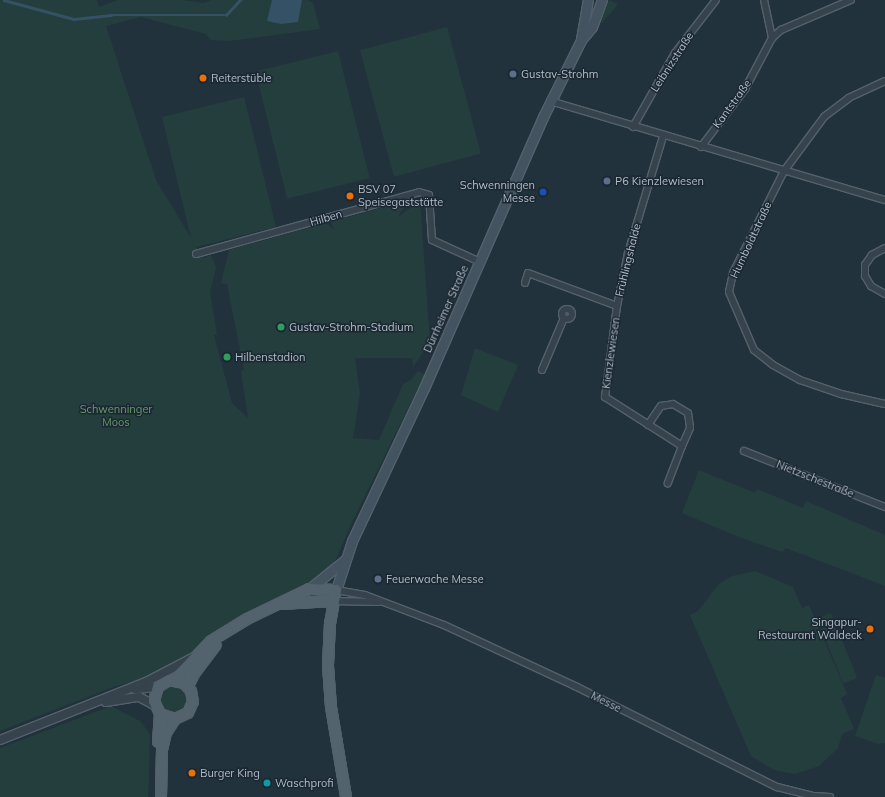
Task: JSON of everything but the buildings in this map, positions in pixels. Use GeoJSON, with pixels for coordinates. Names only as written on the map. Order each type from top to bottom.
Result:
{"type":"FeatureCollection","features":[{"type":"Feature","properties":{"kind":"main road","name":"Dürrheimer Straße"},"geometry":{"type":"LineString","coordinates":[[581,40],[588,0]]}},
{"type":"Feature","properties":{"kind":"main road","name":"Dürrheimer Straße"},"geometry":{"type":"LineString","coordinates":[[336,590],[345,560],[480,262],[550,101],[581,40],[592,27],[602,0]]}},
{"type":"Feature","properties":{"kind":"main road"},"geometry":{"type":"LineString","coordinates":[[175,679],[188,686],[193,696],[191,708],[184,716],[175,719],[160,714],[154,705],[154,698],[158,687],[169,680],[175,679],[212,641],[277,604],[309,589],[345,560]]}},
{"type":"Feature","properties":{"kind":"main road"},"geometry":{"type":"LineString","coordinates":[[309,589],[336,590],[333,601],[328,666],[330,700],[346,797]]}},
{"type":"Feature","properties":{"kind":"main road"},"geometry":{"type":"LineString","coordinates":[[277,604],[333,601]]}},
{"type":"Feature","properties":{"kind":"main road"},"geometry":{"type":"LineString","coordinates":[[188,686],[206,657],[227,633]]}},
{"type":"Feature","properties":{"kind":"main road"},"geometry":{"type":"LineString","coordinates":[[155,797],[155,768],[160,714]]}},
{"type":"Feature","properties":{"kind":"main road"},"geometry":{"type":"LineString","coordinates":[[161,797],[162,750],[166,733],[175,719]]}},
{"type":"Feature","properties":{"kind":"street","name":"Leibnizstraße"},"geometry":{"type":"LineString","coordinates":[[633,127],[675,53],[716,0]]}},
{"type":"Feature","properties":{"kind":"street"},"geometry":{"type":"LineString","coordinates":[[764,0],[772,38]]}},
{"type":"Feature","properties":{"kind":"street","name":"Kantstraße"},"geometry":{"type":"LineString","coordinates":[[701,147],[745,89],[772,38],[781,30],[851,0]]}},
{"type":"Feature","properties":{"kind":"street","name":"Humboldtstraße"},"geometry":{"type":"LineString","coordinates":[[885,81],[849,98],[824,117],[784,171],[733,273],[729,292],[741,324],[754,350],[779,368],[800,380],[841,394],[885,404]]}},
{"type":"Feature","properties":{"kind":"street"},"geometry":{"type":"LineString","coordinates":[[550,101],[663,136],[885,200]]}},
{"type":"Feature","properties":{"kind":"street","name":"Frühlingshalde"},"geometry":{"type":"LineString","coordinates":[[525,283],[528,274],[617,306],[628,253],[663,136]]}},
{"type":"Feature","properties":{"kind":"street","name":"Hilben"},"geometry":{"type":"LineString","coordinates":[[196,254],[419,192],[429,195],[432,240],[480,262]]}},
{"type":"Feature","properties":{"kind":"street"},"geometry":{"type":"LineString","coordinates":[[885,248],[872,255],[866,265],[866,276],[871,286],[885,294]]}},
{"type":"Feature","properties":{"kind":"street","name":"Kienzlewiesen"},"geometry":{"type":"LineString","coordinates":[[617,306],[605,397],[682,446]]}},
{"type":"Feature","properties":{"kind":"street"},"geometry":{"type":"LineString","coordinates":[[542,370],[564,318]]}},
{"type":"Feature","properties":{"kind":"street"},"geometry":{"type":"LineString","coordinates":[[648,425],[661,406],[673,404],[688,413],[690,428],[668,483]]}},
{"type":"Feature","properties":{"kind":"street","name":"Nietzschestraße"},"geometry":{"type":"LineString","coordinates":[[744,451],[885,507]]}},
{"type":"Feature","properties":{"kind":"street","name":"Messe"},"geometry":{"type":"LineString","coordinates":[[336,590],[382,601],[444,625],[569,683],[777,787],[812,796],[830,797]]}},
{"type":"Feature","properties":{"kind":"street","name":"Messe"},"geometry":{"type":"LineString","coordinates":[[333,601],[382,601]]}},
{"type":"Feature","properties":{"kind":"street"},"geometry":{"type":"LineString","coordinates":[[0,740],[128,690],[197,656]]}},
{"type":"Feature","properties":{"kind":"street"},"geometry":{"type":"LineString","coordinates":[[128,690],[158,687]]}},
{"type":"Feature","properties":{"kind":"street"},"geometry":{"type":"LineString","coordinates":[[84,707],[132,697],[145,699],[154,705]]}},
{"type":"Feature","properties":{"kind":"green space","name":"Schwenninger Moos"},"geometry":{"type":"Polygon","coordinates":[[[0,0],[97,0],[99,7],[118,0],[182,0],[204,3],[212,0],[307,0],[313,3],[320,29],[229,41],[211,40],[206,34],[141,17],[106,26],[156,180],[191,238],[162,117],[244,97],[276,227],[196,247],[203,258],[211,255],[216,267],[210,293],[217,335],[214,335],[232,403],[248,418],[241,371],[244,370],[227,284],[221,283],[229,250],[326,223],[334,230],[331,222],[420,197],[406,204],[398,217],[420,201],[430,342],[413,367],[412,358],[355,358],[360,394],[353,438],[379,440],[403,384],[411,380],[418,371],[425,374],[352,522],[336,559],[323,577],[272,600],[234,621],[178,663],[152,676],[113,687],[0,731],[0,0]]]}},
{"type":"Feature","properties":{"kind":"green space"},"geometry":{"type":"Polygon","coordinates":[[[609,0],[618,4],[602,23],[601,22],[609,0]]]}},
{"type":"Feature","properties":{"kind":"green space"},"geometry":{"type":"Polygon","coordinates":[[[447,27],[481,154],[394,177],[360,50],[447,27]]]}},
{"type":"Feature","properties":{"kind":"green space"},"geometry":{"type":"Polygon","coordinates":[[[338,51],[370,178],[287,199],[256,72],[338,51]]]}},
{"type":"Feature","properties":{"kind":"green space"},"geometry":{"type":"Polygon","coordinates":[[[475,348],[518,365],[498,412],[461,395],[475,348]]]}},
{"type":"Feature","properties":{"kind":"green space"},"geometry":{"type":"Polygon","coordinates":[[[699,470],[755,493],[757,489],[803,508],[806,501],[885,535],[885,586],[786,548],[782,552],[739,537],[682,513],[699,470]]]}},
{"type":"Feature","properties":{"kind":"green space"},"geometry":{"type":"Polygon","coordinates":[[[755,571],[793,587],[802,608],[809,605],[847,694],[841,698],[854,729],[842,734],[838,748],[819,766],[795,774],[774,770],[751,756],[690,615],[698,611],[719,584],[732,576],[755,571]]]}},
{"type":"Feature","properties":{"kind":"green space"},"geometry":{"type":"Polygon","coordinates":[[[831,613],[857,678],[843,684],[817,619],[831,613]]]}},
{"type":"Feature","properties":{"kind":"green space"},"geometry":{"type":"Polygon","coordinates":[[[876,675],[885,678],[885,743],[879,744],[855,736],[876,675]]]}},
{"type":"Feature","properties":{"kind":"green space"},"geometry":{"type":"Polygon","coordinates":[[[173,685],[183,689],[187,699],[183,709],[173,713],[163,709],[159,699],[163,689],[173,685]]]}},
{"type":"Feature","properties":{"kind":"green space"},"geometry":{"type":"Polygon","coordinates":[[[111,706],[140,721],[150,734],[148,797],[0,797],[0,748],[111,706]]]}},
{"type":"Feature","properties":{"kind":"water"},"geometry":{"type":"Polygon","coordinates":[[[272,0],[302,0],[298,22],[281,24],[267,21],[272,0]]]}},
{"type":"Feature","properties":{"kind":"waterway"},"geometry":{"type":"LineString","coordinates":[[4,0],[74,19],[111,15],[226,15],[240,0]]}},
{"type":"Feature","properties":{"kind":"place","name":"Gustav-Strohm"},"geometry":{"type":"Point","coordinates":[513,74]}},
{"type":"Feature","properties":{"kind":"place","name":"Reiterstüble"},"geometry":{"type":"Point","coordinates":[203,78]}},
{"type":"Feature","properties":{"kind":"place","name":"P6 Kienzlewiesen"},"geometry":{"type":"Point","coordinates":[607,181]}},
{"type":"Feature","properties":{"kind":"place","name":"Schwenningen Messe"},"geometry":{"type":"Point","coordinates":[543,192]}},
{"type":"Feature","properties":{"kind":"place","name":"BSV 07 Speisegaststätte"},"geometry":{"type":"Point","coordinates":[350,196]}},
{"type":"Feature","properties":{"kind":"place","name":"Gustav-Strohm-Stadium"},"geometry":{"type":"Point","coordinates":[281,327]}},
{"type":"Feature","properties":{"kind":"place","name":"Hilbenstadion"},"geometry":{"type":"Point","coordinates":[227,357]}},
{"type":"Feature","properties":{"kind":"place","name":"Feuerwache Messe"},"geometry":{"type":"Point","coordinates":[378,579]}},
{"type":"Feature","properties":{"kind":"place","name":"Singapur- Restaurant Waldeck"},"geometry":{"type":"Point","coordinates":[870,629]}},
{"type":"Feature","properties":{"kind":"place","name":"Burger King"},"geometry":{"type":"Point","coordinates":[192,773]}},
{"type":"Feature","properties":{"kind":"place","name":"Waschprofi"},"geometry":{"type":"Point","coordinates":[267,783]}}]}
